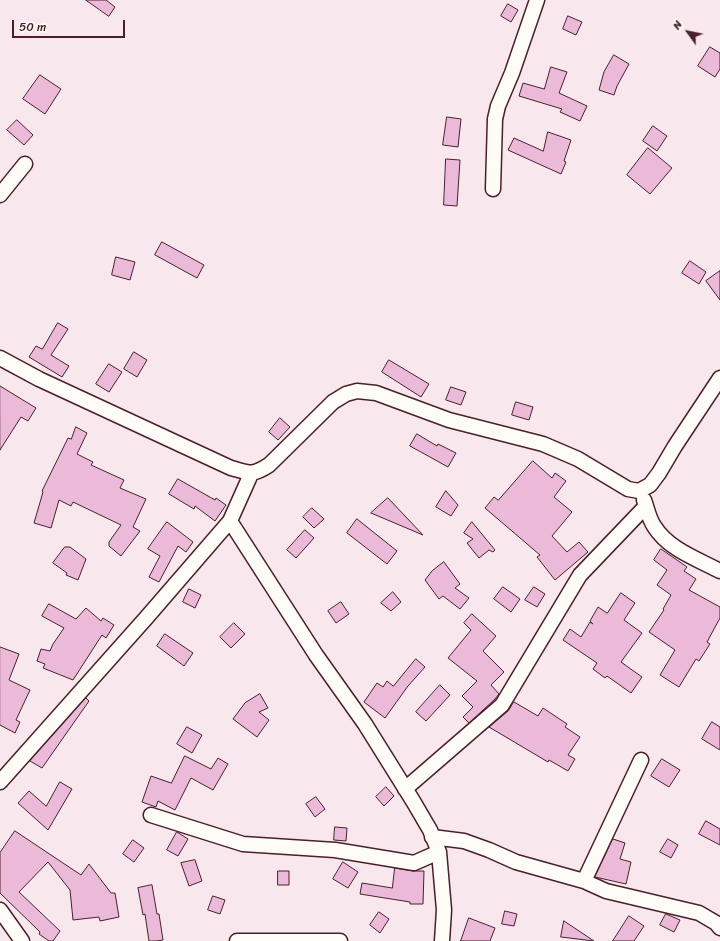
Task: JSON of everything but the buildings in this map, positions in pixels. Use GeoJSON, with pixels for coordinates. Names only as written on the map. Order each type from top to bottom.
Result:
{"type":"FeatureCollection","features":[{"type":"Feature","properties":{"kind":"street"},"geometry":{"type":"LineString","coordinates":[[493,189],[495,119],[498,106],[512,73],[538,0]]}},
{"type":"Feature","properties":{"kind":"street"},"geometry":{"type":"LineString","coordinates":[[0,195],[25,164]]}},
{"type":"Feature","properties":{"kind":"street"},"geometry":{"type":"LineString","coordinates":[[0,358],[39,379],[232,468],[251,474],[259,472],[270,465],[333,402],[346,394],[357,391],[376,393],[449,420],[543,444],[578,459],[628,489],[639,491],[650,485],[659,473],[720,378]]}},
{"type":"Feature","properties":{"kind":"street"},"geometry":{"type":"LineString","coordinates":[[0,782],[148,617],[230,521],[251,474]]}},
{"type":"Feature","properties":{"kind":"street"},"geometry":{"type":"LineString","coordinates":[[639,491],[653,525],[664,540],[682,552],[720,571]]}},
{"type":"Feature","properties":{"kind":"street"},"geometry":{"type":"LineString","coordinates":[[405,789],[502,705],[580,575],[646,506]]}},
{"type":"Feature","properties":{"kind":"street"},"geometry":{"type":"LineString","coordinates":[[230,521],[307,642],[365,724],[405,789],[432,837],[439,852],[444,910],[442,941]]}},
{"type":"Feature","properties":{"kind":"street"},"geometry":{"type":"LineString","coordinates":[[584,881],[641,760]]}},
{"type":"Feature","properties":{"kind":"street"},"geometry":{"type":"LineString","coordinates":[[151,815],[243,844],[335,850],[414,863],[439,852]]}},
{"type":"Feature","properties":{"kind":"street"},"geometry":{"type":"LineString","coordinates":[[432,837],[464,842],[489,850],[516,862],[584,881],[606,891],[699,913],[716,923],[720,928]]}},
{"type":"Feature","properties":{"kind":"street"},"geometry":{"type":"LineString","coordinates":[[0,910],[22,941]]}},
{"type":"Feature","properties":{"kind":"street"},"geometry":{"type":"LineString","coordinates":[[237,941],[340,941]]}}]}
